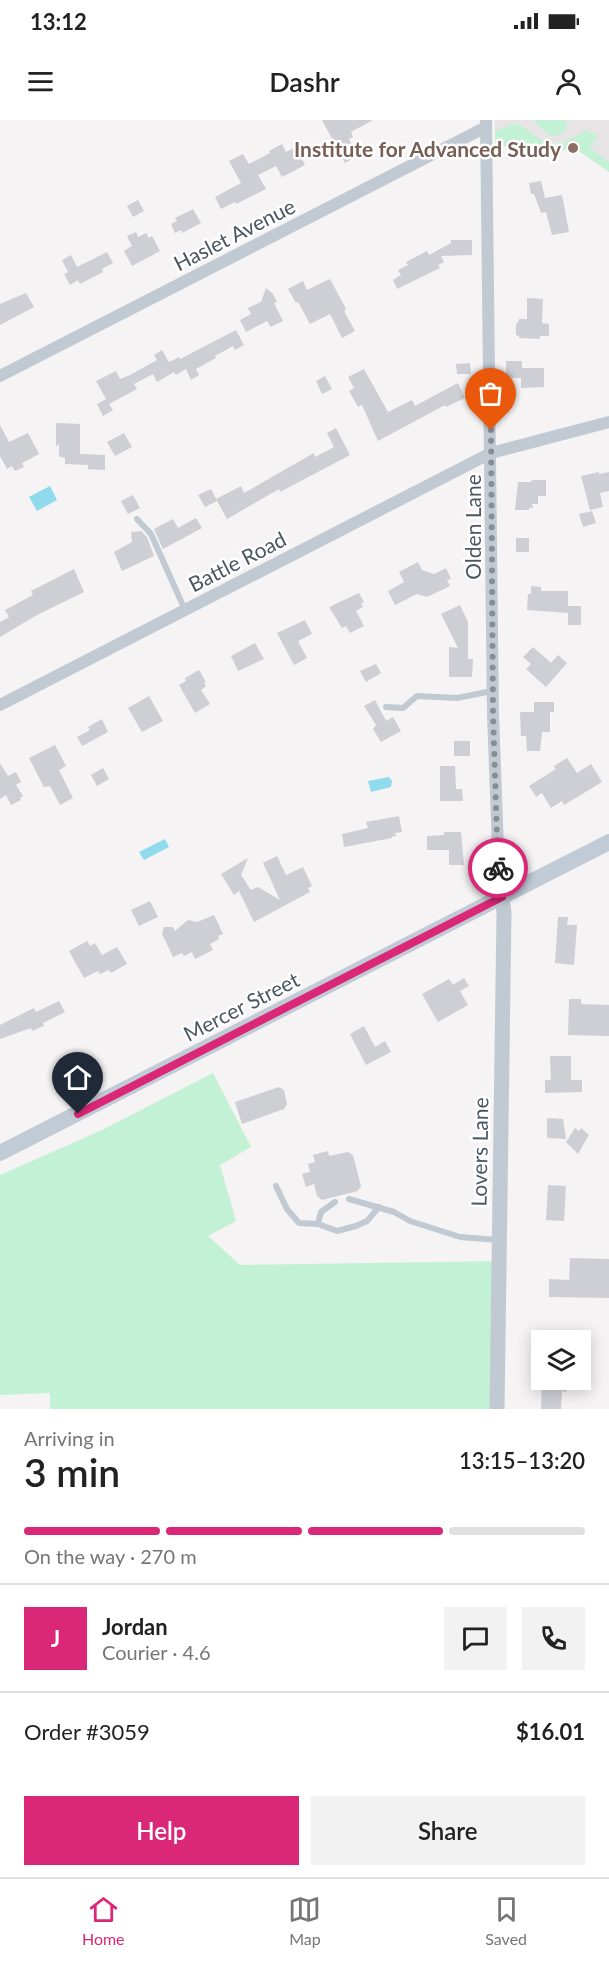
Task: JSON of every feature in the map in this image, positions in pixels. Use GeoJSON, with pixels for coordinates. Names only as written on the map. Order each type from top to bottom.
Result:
{"type":"FeatureCollection","features":[{"type":"Feature","properties":{"kind":"main road","name":"Mercer Street"},"geometry":{"type":"LineString","coordinates":[[0,1153],[609,842]]}},
{"type":"Feature","properties":{"kind":"street","name":"Haslet Avenue"},"geometry":{"type":"LineString","coordinates":[[0,376],[486,124]]}},
{"type":"Feature","properties":{"kind":"street","name":"Olden Lane"},"geometry":{"type":"LineString","coordinates":[[486,124],[493,690],[499,876],[502,897]]}},
{"type":"Feature","properties":{"kind":"street","name":"Battle Road"},"geometry":{"type":"LineString","coordinates":[[0,705],[491,453],[609,422]]}},
{"type":"Feature","properties":{"kind":"street","name":"Lovers Lane"},"geometry":{"type":"LineString","coordinates":[[497,1409],[504,915],[502,897]]}},
{"type":"Feature","properties":{"kind":"lane"},"geometry":{"type":"LineString","coordinates":[[137,519],[151,534],[185,610]]}},
{"type":"Feature","properties":{"kind":"lane"},"geometry":{"type":"LineString","coordinates":[[386,707],[403,708],[417,696],[457,698],[493,690]]}},
{"type":"Feature","properties":{"kind":"lane"},"geometry":{"type":"LineString","coordinates":[[276,1186],[287,1209],[299,1223],[318,1224],[337,1230],[367,1221],[379,1207]]}},
{"type":"Feature","properties":{"kind":"lane"},"geometry":{"type":"LineString","coordinates":[[349,1199],[394,1212],[410,1221],[460,1237],[499,1240]]}},
{"type":"Feature","properties":{"kind":"lane"},"geometry":{"type":"LineString","coordinates":[[318,1224],[321,1212],[335,1202]]}},
{"type":"Feature","properties":{"kind":"shaded area","name":"Institute for Advanced Study"},"geometry":{"type":"Polygon","coordinates":[[[495,120],[609,120],[609,172],[579,151],[495,146],[495,120]]]}},
{"type":"Feature","properties":{"kind":"green space"},"geometry":{"type":"Polygon","coordinates":[[[533,120],[566,120],[566,128],[560,134],[550,136],[533,120]]]}},
{"type":"Feature","properties":{"kind":"green space"},"geometry":{"type":"Polygon","coordinates":[[[519,124],[538,138],[551,144],[565,142],[586,130],[598,136],[589,148],[609,162],[609,172],[579,151],[495,146],[495,132],[510,125],[519,124]]]}},
{"type":"Feature","properties":{"kind":"green space"},"geometry":{"type":"Polygon","coordinates":[[[213,1073],[251,1147],[220,1165],[236,1221],[208,1236],[240,1265],[502,1261],[499,1409],[50,1409],[50,1393],[0,1395],[0,1175],[102,1130],[213,1073]]]}},
{"type":"Feature","properties":{"kind":"water"},"geometry":{"type":"Polygon","coordinates":[[[50,486],[57,500],[37,511],[29,497],[50,486]]]}},
{"type":"Feature","properties":{"kind":"water"},"geometry":{"type":"Polygon","coordinates":[[[389,777],[392,781],[391,787],[371,792],[368,781],[389,777]]]}},
{"type":"Feature","properties":{"kind":"water"},"geometry":{"type":"Polygon","coordinates":[[[165,839],[169,847],[144,860],[139,852],[165,839]]]}},
{"type":"Feature","properties":{"kind":"building"},"geometry":{"type":"Polygon","coordinates":[[[322,120],[373,120],[351,132],[353,137],[349,139],[358,156],[345,163],[322,120]]]}},
{"type":"Feature","properties":{"kind":"building"},"geometry":{"type":"Polygon","coordinates":[[[282,144],[286,152],[300,145],[304,153],[300,155],[305,165],[282,177],[276,166],[258,175],[266,189],[221,209],[215,197],[241,183],[229,161],[243,154],[249,164],[282,144]]]}},
{"type":"Feature","properties":{"kind":"building"},"geometry":{"type":"Polygon","coordinates":[[[541,181],[545,198],[562,195],[569,232],[552,235],[546,212],[541,213],[534,194],[531,194],[529,183],[541,181]]]}},
{"type":"Feature","properties":{"kind":"building"},"geometry":{"type":"Polygon","coordinates":[[[138,200],[144,211],[133,217],[127,206],[138,200]]]}},
{"type":"Feature","properties":{"kind":"building"},"geometry":{"type":"Polygon","coordinates":[[[193,209],[201,223],[182,233],[181,230],[175,233],[171,224],[177,221],[175,218],[193,209]]]}},
{"type":"Feature","properties":{"kind":"building"},"geometry":{"type":"Polygon","coordinates":[[[136,232],[138,237],[146,233],[149,238],[152,236],[160,251],[132,266],[124,251],[132,246],[127,236],[136,232]]]}},
{"type":"Feature","properties":{"kind":"building"},"geometry":{"type":"Polygon","coordinates":[[[451,240],[472,240],[472,255],[441,256],[444,262],[438,265],[440,268],[397,289],[393,280],[401,275],[398,270],[408,265],[406,262],[427,251],[429,255],[451,243],[451,240]]]}},
{"type":"Feature","properties":{"kind":"building"},"geometry":{"type":"Polygon","coordinates":[[[107,252],[113,263],[102,269],[103,272],[80,284],[78,280],[70,285],[64,274],[68,272],[62,260],[71,255],[77,267],[107,252]]]}},
{"type":"Feature","properties":{"kind":"building"},"geometry":{"type":"Polygon","coordinates":[[[330,279],[355,331],[342,338],[330,314],[310,324],[288,289],[303,281],[307,290],[330,279]]]}},
{"type":"Feature","properties":{"kind":"building"},"geometry":{"type":"Polygon","coordinates":[[[266,288],[273,294],[277,302],[274,303],[283,321],[271,327],[267,321],[246,332],[240,320],[251,314],[248,308],[261,302],[266,288]]]}},
{"type":"Feature","properties":{"kind":"building"},"geometry":{"type":"Polygon","coordinates":[[[26,293],[34,307],[0,325],[0,304],[26,293]]]}},
{"type":"Feature","properties":{"kind":"building"},"geometry":{"type":"Polygon","coordinates":[[[527,298],[543,299],[542,323],[549,324],[549,336],[540,336],[540,339],[519,338],[516,335],[516,323],[519,319],[527,319],[527,298]]]}},
{"type":"Feature","properties":{"kind":"building"},"geometry":{"type":"Polygon","coordinates":[[[236,330],[244,345],[235,350],[233,346],[215,356],[216,358],[196,369],[199,375],[191,380],[186,369],[176,375],[174,372],[157,382],[153,374],[134,384],[137,389],[109,404],[113,410],[103,416],[97,404],[106,399],[96,381],[116,371],[120,379],[130,375],[157,360],[154,355],[162,350],[169,362],[179,357],[180,359],[236,330]]]}},
{"type":"Feature","properties":{"kind":"building"},"geometry":{"type":"Polygon","coordinates":[[[506,361],[522,361],[522,368],[544,368],[544,387],[521,388],[521,378],[506,378],[506,361]]]}},
{"type":"Feature","properties":{"kind":"building"},"geometry":{"type":"Polygon","coordinates":[[[470,363],[471,374],[457,374],[456,364],[470,363]]]}},
{"type":"Feature","properties":{"kind":"building"},"geometry":{"type":"Polygon","coordinates":[[[364,369],[388,412],[412,400],[415,406],[458,383],[465,398],[446,407],[445,405],[378,441],[362,405],[358,407],[349,391],[354,388],[348,377],[364,369]]]}},
{"type":"Feature","properties":{"kind":"building"},"geometry":{"type":"Polygon","coordinates":[[[325,376],[332,389],[322,394],[316,381],[325,376]]]}},
{"type":"Feature","properties":{"kind":"building"},"geometry":{"type":"Polygon","coordinates":[[[56,423],[80,424],[80,454],[105,455],[105,470],[88,469],[88,465],[65,464],[65,458],[59,456],[59,444],[56,446],[56,423]]]}},
{"type":"Feature","properties":{"kind":"building"},"geometry":{"type":"Polygon","coordinates":[[[0,425],[9,442],[28,433],[39,454],[22,463],[24,467],[15,471],[12,466],[7,469],[0,456],[0,425]]]}},
{"type":"Feature","properties":{"kind":"building"},"geometry":{"type":"Polygon","coordinates":[[[336,428],[350,455],[280,492],[279,489],[227,519],[216,499],[241,486],[244,493],[314,453],[315,457],[334,447],[327,433],[336,428]]]}},
{"type":"Feature","properties":{"kind":"building"},"geometry":{"type":"Polygon","coordinates":[[[124,433],[132,447],[115,456],[107,442],[124,433]]]}},
{"type":"Feature","properties":{"kind":"building"},"geometry":{"type":"Polygon","coordinates":[[[599,472],[599,474],[609,472],[609,491],[600,493],[603,507],[590,510],[581,476],[599,472]]]}},
{"type":"Feature","properties":{"kind":"building"},"geometry":{"type":"Polygon","coordinates":[[[531,480],[546,480],[546,496],[538,496],[538,504],[532,504],[533,508],[529,510],[515,510],[518,482],[532,482],[531,480]]]}},
{"type":"Feature","properties":{"kind":"building"},"geometry":{"type":"Polygon","coordinates":[[[211,489],[217,501],[205,507],[198,495],[211,489]]]}},
{"type":"Feature","properties":{"kind":"building"},"geometry":{"type":"Polygon","coordinates":[[[133,495],[140,508],[128,514],[121,501],[133,495]]]}},
{"type":"Feature","properties":{"kind":"building"},"geometry":{"type":"Polygon","coordinates":[[[592,511],[596,523],[583,527],[579,514],[592,511]]]}},
{"type":"Feature","properties":{"kind":"building"},"geometry":{"type":"Polygon","coordinates":[[[196,518],[202,528],[163,549],[154,529],[173,519],[178,528],[196,518]]]}},
{"type":"Feature","properties":{"kind":"building"},"geometry":{"type":"Polygon","coordinates":[[[141,531],[147,537],[154,556],[122,571],[114,552],[132,542],[131,532],[141,531]]]}},
{"type":"Feature","properties":{"kind":"building"},"geometry":{"type":"Polygon","coordinates":[[[516,538],[529,538],[529,552],[516,552],[516,538]]]}},
{"type":"Feature","properties":{"kind":"building"},"geometry":{"type":"Polygon","coordinates":[[[418,562],[422,570],[434,574],[446,568],[451,579],[447,580],[450,586],[427,597],[417,594],[395,605],[388,591],[404,582],[399,572],[418,562]]]}},
{"type":"Feature","properties":{"kind":"building"},"geometry":{"type":"Polygon","coordinates":[[[74,569],[84,592],[37,615],[0,637],[0,622],[9,617],[5,610],[33,595],[31,591],[74,569]]]}},
{"type":"Feature","properties":{"kind":"building"},"geometry":{"type":"Polygon","coordinates":[[[531,586],[541,587],[541,591],[568,591],[568,613],[527,610],[531,586]]]}},
{"type":"Feature","properties":{"kind":"building"},"geometry":{"type":"Polygon","coordinates":[[[359,593],[364,602],[361,604],[363,607],[356,611],[364,626],[350,633],[346,626],[342,628],[329,607],[359,593]]]}},
{"type":"Feature","properties":{"kind":"building"},"geometry":{"type":"Polygon","coordinates":[[[460,605],[468,622],[468,659],[473,659],[472,677],[449,677],[449,647],[458,648],[441,614],[460,605]]]}},
{"type":"Feature","properties":{"kind":"building"},"geometry":{"type":"Polygon","coordinates":[[[568,606],[581,606],[581,625],[568,625],[568,606]]]}},
{"type":"Feature","properties":{"kind":"building"},"geometry":{"type":"Polygon","coordinates":[[[305,620],[312,634],[298,641],[307,658],[294,665],[277,633],[305,620]]]}},
{"type":"Feature","properties":{"kind":"building"},"geometry":{"type":"Polygon","coordinates":[[[255,643],[264,659],[238,671],[231,656],[255,643]]]}},
{"type":"Feature","properties":{"kind":"building"},"geometry":{"type":"Polygon","coordinates":[[[533,647],[551,663],[558,655],[567,663],[546,687],[526,669],[531,664],[523,657],[533,647]]]}},
{"type":"Feature","properties":{"kind":"building"},"geometry":{"type":"Polygon","coordinates":[[[376,664],[381,673],[366,682],[360,671],[376,664]]]}},
{"type":"Feature","properties":{"kind":"building"},"geometry":{"type":"Polygon","coordinates":[[[199,670],[206,682],[204,683],[206,686],[201,690],[210,704],[195,713],[179,685],[186,681],[185,678],[199,670]]]}},
{"type":"Feature","properties":{"kind":"building"},"geometry":{"type":"Polygon","coordinates":[[[149,696],[163,721],[142,732],[128,708],[149,696]]]}},
{"type":"Feature","properties":{"kind":"building"},"geometry":{"type":"Polygon","coordinates":[[[375,700],[386,721],[393,717],[401,731],[381,742],[373,729],[376,725],[364,706],[375,700]]]}},
{"type":"Feature","properties":{"kind":"building"},"geometry":{"type":"Polygon","coordinates":[[[534,702],[554,702],[554,712],[550,712],[550,732],[542,732],[540,751],[527,751],[526,736],[521,736],[520,712],[534,712],[534,702]]]}},
{"type":"Feature","properties":{"kind":"building"},"geometry":{"type":"Polygon","coordinates":[[[102,719],[108,732],[82,746],[77,737],[90,730],[88,727],[102,719]]]}},
{"type":"Feature","properties":{"kind":"building"},"geometry":{"type":"Polygon","coordinates":[[[454,741],[470,741],[470,756],[454,756],[454,741]]]}},
{"type":"Feature","properties":{"kind":"building"},"geometry":{"type":"Polygon","coordinates":[[[55,745],[66,766],[59,770],[73,798],[60,805],[50,786],[44,787],[29,758],[55,745]]]}},
{"type":"Feature","properties":{"kind":"building"},"geometry":{"type":"Polygon","coordinates":[[[567,758],[577,773],[591,764],[602,782],[564,805],[562,801],[551,808],[542,793],[536,797],[529,786],[556,769],[554,766],[567,758]]]}},
{"type":"Feature","properties":{"kind":"building"},"geometry":{"type":"Polygon","coordinates":[[[0,763],[8,776],[16,772],[21,782],[16,785],[23,796],[21,800],[11,805],[6,795],[0,799],[0,763]]]}},
{"type":"Feature","properties":{"kind":"building"},"geometry":{"type":"Polygon","coordinates":[[[440,766],[455,766],[456,789],[462,789],[463,801],[440,801],[440,766]]]}},
{"type":"Feature","properties":{"kind":"building"},"geometry":{"type":"Polygon","coordinates":[[[103,768],[109,779],[97,786],[91,775],[103,768]]]}},
{"type":"Feature","properties":{"kind":"building"},"geometry":{"type":"Polygon","coordinates":[[[399,816],[402,832],[395,833],[396,836],[344,847],[342,834],[368,828],[366,822],[399,816]]]}},
{"type":"Feature","properties":{"kind":"building"},"geometry":{"type":"Polygon","coordinates":[[[444,832],[461,832],[464,865],[449,865],[449,850],[427,850],[427,836],[444,835],[444,832]]]}},
{"type":"Feature","properties":{"kind":"building"},"geometry":{"type":"Polygon","coordinates":[[[277,856],[286,875],[303,867],[312,886],[308,888],[310,892],[254,922],[239,891],[234,895],[221,874],[248,858],[241,875],[251,890],[258,887],[280,900],[263,863],[277,856]]]}},
{"type":"Feature","properties":{"kind":"building"},"geometry":{"type":"Polygon","coordinates":[[[150,901],[158,917],[139,926],[131,910],[150,901]]]}},
{"type":"Feature","properties":{"kind":"building"},"geometry":{"type":"Polygon","coordinates":[[[214,915],[223,934],[210,944],[213,950],[195,959],[192,952],[184,956],[182,953],[173,957],[162,934],[164,927],[173,927],[175,931],[188,920],[197,922],[214,915]]]}},
{"type":"Feature","properties":{"kind":"building"},"geometry":{"type":"Polygon","coordinates":[[[558,917],[568,917],[567,925],[577,925],[574,965],[555,963],[558,917]]]}},
{"type":"Feature","properties":{"kind":"building"},"geometry":{"type":"Polygon","coordinates":[[[87,941],[90,946],[95,943],[102,955],[117,947],[127,964],[111,973],[109,970],[100,974],[98,971],[84,978],[69,951],[87,941]]]}},
{"type":"Feature","properties":{"kind":"building"},"geometry":{"type":"Polygon","coordinates":[[[464,978],[469,986],[460,991],[468,1005],[438,1022],[422,994],[449,979],[453,985],[464,978]]]}},
{"type":"Feature","properties":{"kind":"building"},"geometry":{"type":"Polygon","coordinates":[[[569,999],[581,999],[581,1004],[609,1005],[609,1036],[568,1035],[569,999]]]}},
{"type":"Feature","properties":{"kind":"building"},"geometry":{"type":"Polygon","coordinates":[[[59,1001],[65,1012],[43,1023],[44,1026],[0,1039],[0,1025],[34,1008],[36,1012],[59,1001]]]}},
{"type":"Feature","properties":{"kind":"building"},"geometry":{"type":"Polygon","coordinates":[[[364,1026],[375,1047],[385,1041],[391,1052],[366,1065],[350,1034],[364,1026]]]}},
{"type":"Feature","properties":{"kind":"building"},"geometry":{"type":"Polygon","coordinates":[[[550,1056],[571,1056],[571,1080],[582,1080],[582,1092],[545,1093],[545,1080],[551,1080],[550,1056]]]}},
{"type":"Feature","properties":{"kind":"building"},"geometry":{"type":"Polygon","coordinates":[[[279,1087],[284,1090],[287,1104],[284,1109],[242,1124],[235,1102],[279,1087]]]}},
{"type":"Feature","properties":{"kind":"building"},"geometry":{"type":"Polygon","coordinates":[[[547,1118],[563,1119],[566,1139],[547,1138],[547,1118]]]}},
{"type":"Feature","properties":{"kind":"building"},"geometry":{"type":"Polygon","coordinates":[[[575,1128],[579,1131],[581,1128],[589,1135],[578,1154],[566,1142],[575,1128]]]}},
{"type":"Feature","properties":{"kind":"building"},"geometry":{"type":"Polygon","coordinates":[[[328,1151],[329,1156],[348,1152],[353,1155],[361,1186],[358,1191],[322,1200],[317,1196],[314,1184],[306,1187],[302,1174],[310,1172],[308,1164],[315,1162],[313,1155],[328,1151]]]}},
{"type":"Feature","properties":{"kind":"building"},"geometry":{"type":"Polygon","coordinates":[[[548,1185],[566,1186],[564,1221],[546,1220],[548,1185]]]}},
{"type":"Feature","properties":{"kind":"building"},"geometry":{"type":"Polygon","coordinates":[[[570,1258],[609,1259],[609,1298],[549,1297],[549,1279],[569,1280],[570,1258]]]}},
{"type":"Feature","properties":{"kind":"building"},"geometry":{"type":"Polygon","coordinates":[[[542,1390],[566,1390],[566,1392],[562,1391],[561,1409],[541,1409],[542,1390]]]}},
{"type":"Feature","properties":{"kind":"way so far"},"geometry":{"type":"LineString","coordinates":[[491,430],[493,714],[498,868]]}},
{"type":"Feature","properties":{"kind":"place","name":"Institute for Advanced Study"},"geometry":{"type":"Point","coordinates":[573,148]}},
{"type":"Feature","properties":{"kind":"route"},"geometry":{"type":"LineString","coordinates":[[78,1114],[502,897],[498,868]]}}]}
